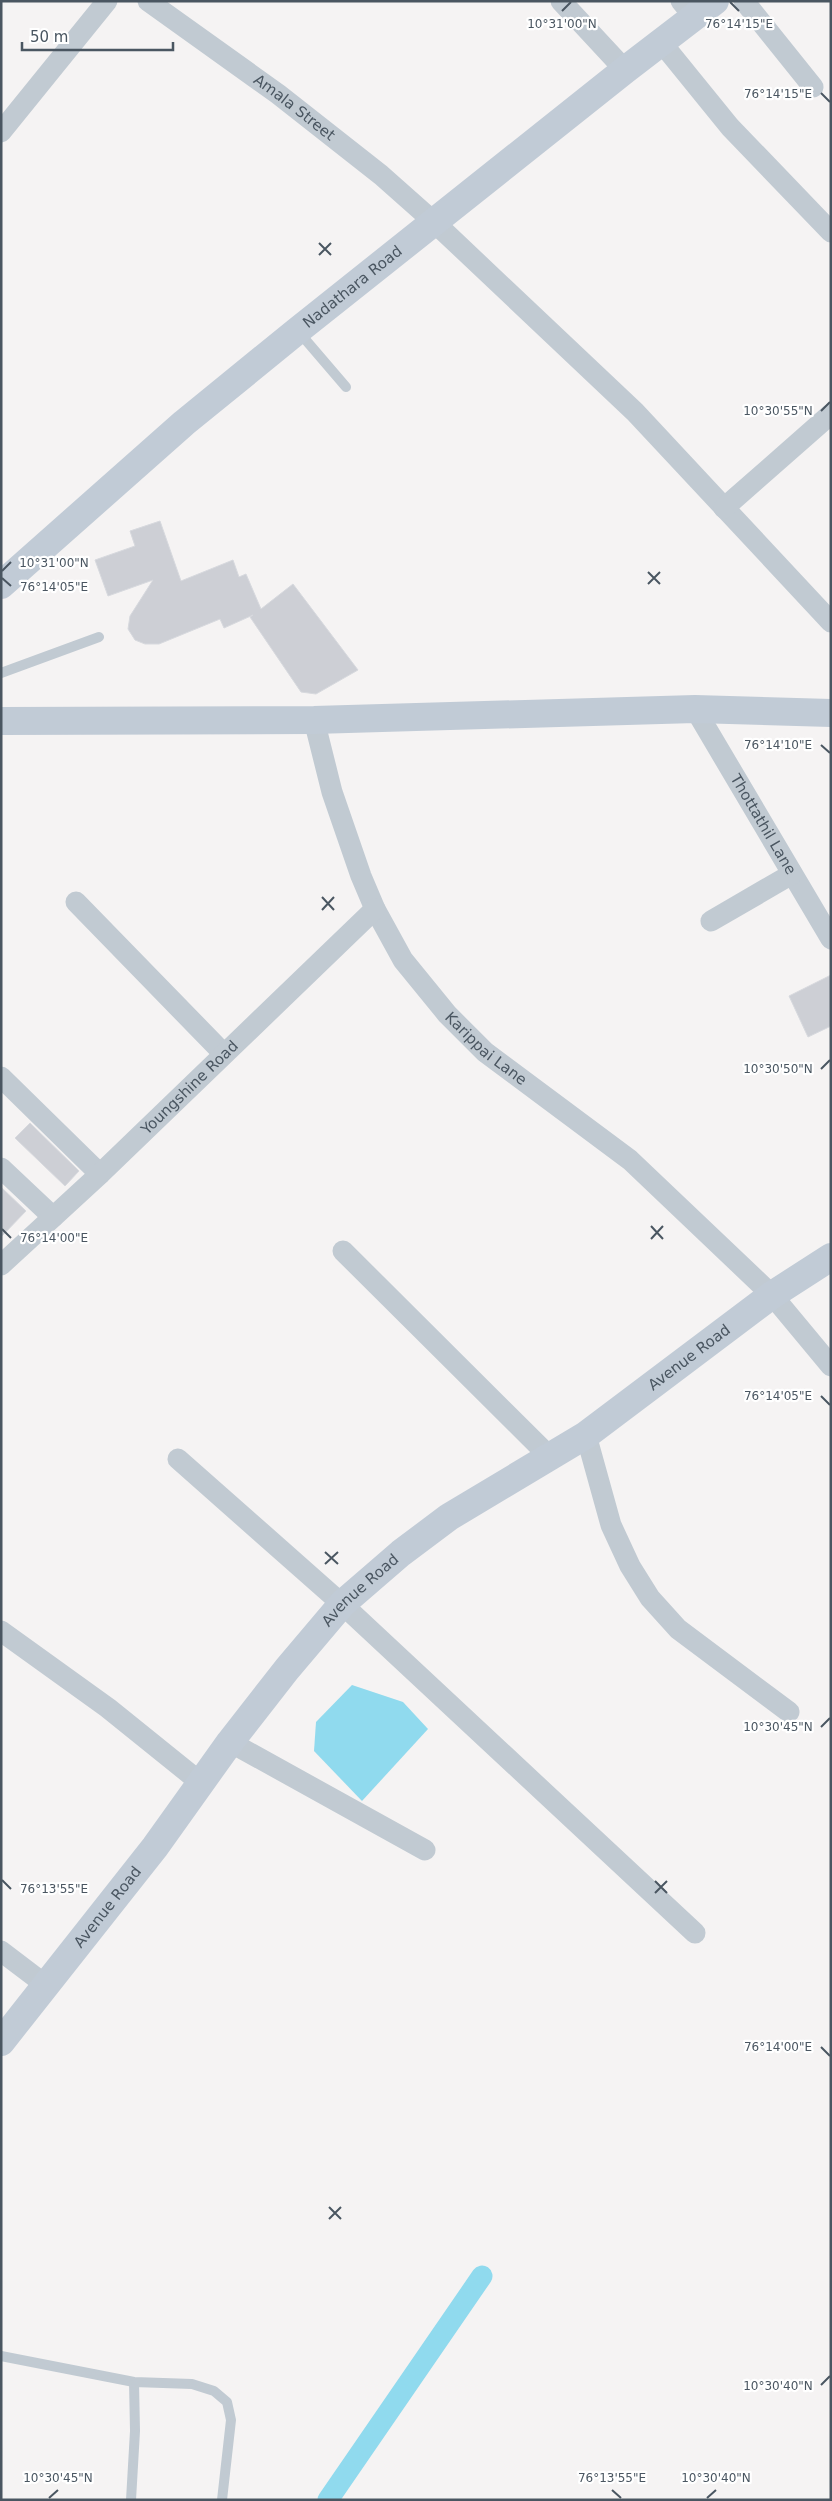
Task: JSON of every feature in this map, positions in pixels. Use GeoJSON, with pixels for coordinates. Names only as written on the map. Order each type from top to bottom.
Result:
{"type":"FeatureCollection","features":[{"type":"Feature","properties":{"kind":"main road","name":"Nadathara Road"},"geometry":{"type":"LineString","coordinates":[[1,584],[184,423],[661,42],[688,9],[715,1]]}},
{"type":"Feature","properties":{"kind":"main road"},"geometry":{"type":"LineString","coordinates":[[1,720],[314,720],[696,709],[831,713]]}},
{"type":"Feature","properties":{"kind":"main road","name":"Avenue Road"},"geometry":{"type":"LineString","coordinates":[[1,2042],[149,1855],[230,1742],[287,1669],[342,1604],[401,1553],[449,1517],[551,1458],[772,1295],[831,1257]]}},
{"type":"Feature","properties":{"kind":"street"},"geometry":{"type":"LineString","coordinates":[[1,132],[107,1]]}},
{"type":"Feature","properties":{"kind":"street","name":"Amala Street"},"geometry":{"type":"LineString","coordinates":[[148,1],[278,94],[381,175],[434,222],[635,412],[831,622]]}},
{"type":"Feature","properties":{"kind":"street"},"geometry":{"type":"LineString","coordinates":[[561,1],[624,70]]}},
{"type":"Feature","properties":{"kind":"street"},"geometry":{"type":"LineString","coordinates":[[744,1],[813,87]]}},
{"type":"Feature","properties":{"kind":"street"},"geometry":{"type":"LineString","coordinates":[[661,42],[730,127],[831,232]]}},
{"type":"Feature","properties":{"kind":"street"},"geometry":{"type":"LineString","coordinates":[[724,508],[831,414]]}},
{"type":"Feature","properties":{"kind":"street","name":"Thottathil Lane"},"geometry":{"type":"LineString","coordinates":[[696,709],[831,939]]}},
{"type":"Feature","properties":{"kind":"street","name":"Karippai Lane"},"geometry":{"type":"LineString","coordinates":[[314,720],[332,792],[361,876],[375,909],[403,960],[448,1014],[485,1052],[630,1160],[772,1295],[831,1366]]}},
{"type":"Feature","properties":{"kind":"street"},"geometry":{"type":"LineString","coordinates":[[711,921],[792,874]]}},
{"type":"Feature","properties":{"kind":"street"},"geometry":{"type":"LineString","coordinates":[[76,902],[223,1054]]}},
{"type":"Feature","properties":{"kind":"street","name":"Youngshine Road"},"geometry":{"type":"LineString","coordinates":[[1,1265],[100,1174],[375,909]]}},
{"type":"Feature","properties":{"kind":"street"},"geometry":{"type":"LineString","coordinates":[[1,1077],[100,1174]]}},
{"type":"Feature","properties":{"kind":"street"},"geometry":{"type":"LineString","coordinates":[[1,1168],[53,1217]]}},
{"type":"Feature","properties":{"kind":"street"},"geometry":{"type":"LineString","coordinates":[[343,1251],[551,1458]]}},
{"type":"Feature","properties":{"kind":"street"},"geometry":{"type":"LineString","coordinates":[[586,1434],[611,1525],[630,1566],[650,1598],[678,1629],[789,1712]]}},
{"type":"Feature","properties":{"kind":"street"},"geometry":{"type":"LineString","coordinates":[[178,1459],[342,1604],[694,1933]]}},
{"type":"Feature","properties":{"kind":"street"},"geometry":{"type":"LineString","coordinates":[[1,1631],[108,1708],[201,1783]]}},
{"type":"Feature","properties":{"kind":"street"},"geometry":{"type":"LineString","coordinates":[[230,1742],[425,1850]]}},
{"type":"Feature","properties":{"kind":"street"},"geometry":{"type":"LineString","coordinates":[[1,1951],[47,1986]]}},
{"type":"Feature","properties":{"kind":"lane"},"geometry":{"type":"LineString","coordinates":[[297,331],[346,387]]}},
{"type":"Feature","properties":{"kind":"lane"},"geometry":{"type":"LineString","coordinates":[[1,673],[99,637]]}},
{"type":"Feature","properties":{"kind":"lane"},"geometry":{"type":"LineString","coordinates":[[1,2356],[134,2382],[192,2384],[214,2391],[227,2402],[231,2420],[222,2500]]}},
{"type":"Feature","properties":{"kind":"lane"},"geometry":{"type":"LineString","coordinates":[[131,2500],[135,2431],[134,2382]]}},
{"type":"Feature","properties":{"kind":"water"},"geometry":{"type":"Polygon","coordinates":[[[352,1685],[403,1702],[428,1729],[362,1801],[314,1751],[316,1722],[352,1685]]]}},
{"type":"Feature","properties":{"kind":"building"},"geometry":{"type":"Polygon","coordinates":[[[160,521],[181,581],[233,560],[239,577],[246,574],[261,609],[293,584],[358,670],[316,694],[301,692],[250,617],[253,615],[224,628],[220,619],[159,644],[145,644],[135,640],[128,629],[130,616],[153,580],[108,596],[95,560],[135,546],[130,531],[160,521]]]}},
{"type":"Feature","properties":{"kind":"building"},"geometry":{"type":"Polygon","coordinates":[[[831,975],[831,1026],[808,1037],[789,996],[831,975]]]}},
{"type":"Feature","properties":{"kind":"building"},"geometry":{"type":"Polygon","coordinates":[[[30,1123],[79,1171],[65,1186],[15,1138],[30,1123]]]}},
{"type":"Feature","properties":{"kind":"building"},"geometry":{"type":"Polygon","coordinates":[[[1,1187],[26,1211],[1,1237],[1,1187]]]}},
{"type":"Feature","properties":{"kind":"waterway"},"geometry":{"type":"LineString","coordinates":[[328,2500],[482,2276]]}}]}
